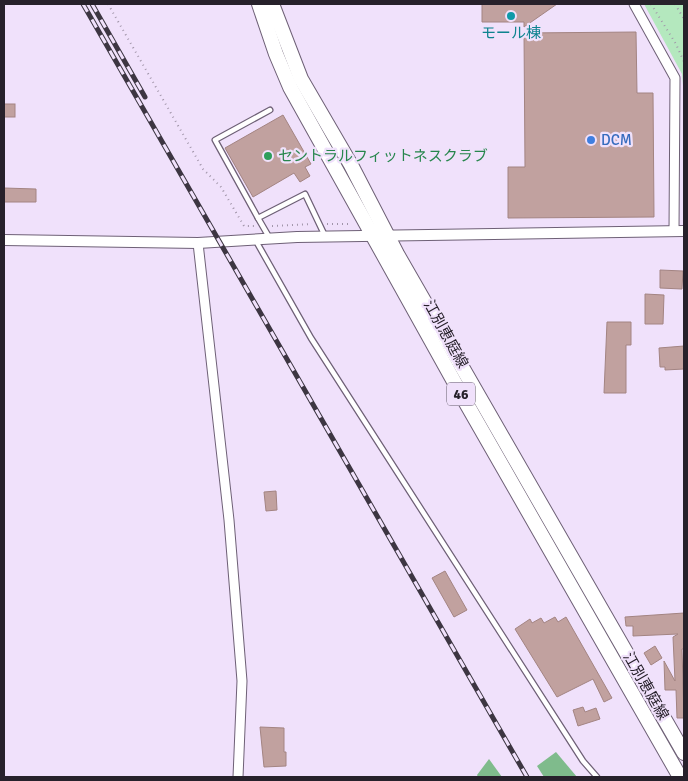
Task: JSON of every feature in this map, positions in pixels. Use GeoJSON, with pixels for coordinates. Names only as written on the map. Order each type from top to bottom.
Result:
{"type":"FeatureCollection","features":[{"type":"Feature","properties":{"kind":"main road","name":"江別恵庭線"},"geometry":{"type":"LineString","coordinates":[[259,4],[276,54],[290,87],[680,777]]}},
{"type":"Feature","properties":{"kind":"main road","name":"江別恵庭線"},"geometry":{"type":"LineString","coordinates":[[272,4],[301,79],[684,753]]}},
{"type":"Feature","properties":{"kind":"street"},"geometry":{"type":"LineString","coordinates":[[4,240],[198,243],[270,238],[388,235],[679,231],[675,78],[634,4]]}},
{"type":"Feature","properties":{"kind":"street"},"geometry":{"type":"LineString","coordinates":[[198,243],[229,520],[242,681],[238,777]]}},
{"type":"Feature","properties":{"kind":"lane"},"geometry":{"type":"LineString","coordinates":[[270,110],[215,140],[270,238]]}},
{"type":"Feature","properties":{"kind":"lane"},"geometry":{"type":"LineString","coordinates":[[258,218],[305,194],[325,237]]}},
{"type":"Feature","properties":{"kind":"lane"},"geometry":{"type":"LineString","coordinates":[[256,240],[311,338],[583,761],[596,777]]}},
{"type":"Feature","properties":{"kind":"path"},"geometry":{"type":"LineString","coordinates":[[651,4],[676,44],[684,62]]}},
{"type":"Feature","properties":{"kind":"path"},"geometry":{"type":"LineString","coordinates":[[675,4],[684,19]]}},
{"type":"Feature","properties":{"kind":"green space"},"geometry":{"type":"Polygon","coordinates":[[[644,4],[684,4],[684,97],[682,74],[644,4]]]}},
{"type":"Feature","properties":{"kind":"green space"},"geometry":{"type":"Polygon","coordinates":[[[556,752],[577,777],[544,777],[537,766],[556,752]]]}},
{"type":"Feature","properties":{"kind":"green space"},"geometry":{"type":"Polygon","coordinates":[[[489,759],[502,777],[478,777],[477,775],[489,759]]]}},
{"type":"Feature","properties":{"kind":"building","name":"モール棟"},"geometry":{"type":"Polygon","coordinates":[[[482,4],[557,4],[524,27],[524,22],[482,22],[482,4]]]}},
{"type":"Feature","properties":{"kind":"building"},"geometry":{"type":"Polygon","coordinates":[[[636,32],[637,93],[653,93],[654,217],[508,218],[508,167],[525,167],[524,33],[636,32]]]}},
{"type":"Feature","properties":{"kind":"building"},"geometry":{"type":"Polygon","coordinates":[[[4,104],[15,104],[15,117],[4,117],[4,104]]]}},
{"type":"Feature","properties":{"kind":"building","name":"セントラルフィットネスクラブ"},"geometry":{"type":"Polygon","coordinates":[[[283,115],[311,164],[305,167],[310,176],[300,182],[294,173],[253,197],[225,148],[283,115]]]}},
{"type":"Feature","properties":{"kind":"building"},"geometry":{"type":"Polygon","coordinates":[[[4,188],[36,189],[36,202],[4,202],[4,188]]]}},
{"type":"Feature","properties":{"kind":"building"},"geometry":{"type":"Polygon","coordinates":[[[660,270],[683,271],[682,289],[660,288],[660,270]]]}},
{"type":"Feature","properties":{"kind":"building"},"geometry":{"type":"Polygon","coordinates":[[[645,294],[664,295],[663,324],[645,324],[645,294]]]}},
{"type":"Feature","properties":{"kind":"building"},"geometry":{"type":"Polygon","coordinates":[[[607,322],[631,322],[631,345],[626,345],[626,393],[604,393],[607,322]]]}},
{"type":"Feature","properties":{"kind":"building"},"geometry":{"type":"Polygon","coordinates":[[[684,346],[684,369],[665,370],[665,367],[660,367],[659,348],[684,346]]]}},
{"type":"Feature","properties":{"kind":"building"},"geometry":{"type":"Polygon","coordinates":[[[276,491],[277,510],[266,511],[264,492],[276,491]]]}},
{"type":"Feature","properties":{"kind":"building"},"geometry":{"type":"Polygon","coordinates":[[[445,571],[467,610],[454,617],[432,578],[445,571]]]}},
{"type":"Feature","properties":{"kind":"building"},"geometry":{"type":"Polygon","coordinates":[[[684,613],[684,649],[682,649],[684,718],[677,718],[676,690],[665,690],[664,661],[675,681],[673,637],[678,634],[633,636],[633,626],[626,626],[625,617],[684,613]]]}},
{"type":"Feature","properties":{"kind":"building"},"geometry":{"type":"Polygon","coordinates":[[[555,617],[558,622],[566,617],[612,698],[604,702],[593,679],[557,697],[515,629],[530,619],[532,623],[541,618],[544,623],[555,617]]]}},
{"type":"Feature","properties":{"kind":"building"},"geometry":{"type":"Polygon","coordinates":[[[655,646],[662,658],[651,665],[644,653],[655,646]]]}},
{"type":"Feature","properties":{"kind":"building"},"geometry":{"type":"Polygon","coordinates":[[[583,707],[585,712],[596,708],[600,719],[578,726],[573,710],[583,707]]]}},
{"type":"Feature","properties":{"kind":"building"},"geometry":{"type":"Polygon","coordinates":[[[260,727],[284,728],[286,766],[264,767],[260,727]]]}},
{"type":"Feature","properties":{"kind":"railway"},"geometry":{"type":"LineString","coordinates":[[83,4],[527,777]]}},
{"type":"Feature","properties":{"kind":"railway"},"geometry":{"type":"LineString","coordinates":[[92,4],[145,97]]}},
{"type":"Feature","properties":{"kind":"place","name":"モール棟"},"geometry":{"type":"Point","coordinates":[511,16]}},
{"type":"Feature","properties":{"kind":"place","name":"DCM"},"geometry":{"type":"Point","coordinates":[591,140]}},
{"type":"Feature","properties":{"kind":"place","name":"セントラルフィットネスクラブ"},"geometry":{"type":"Point","coordinates":[268,156]}}]}
